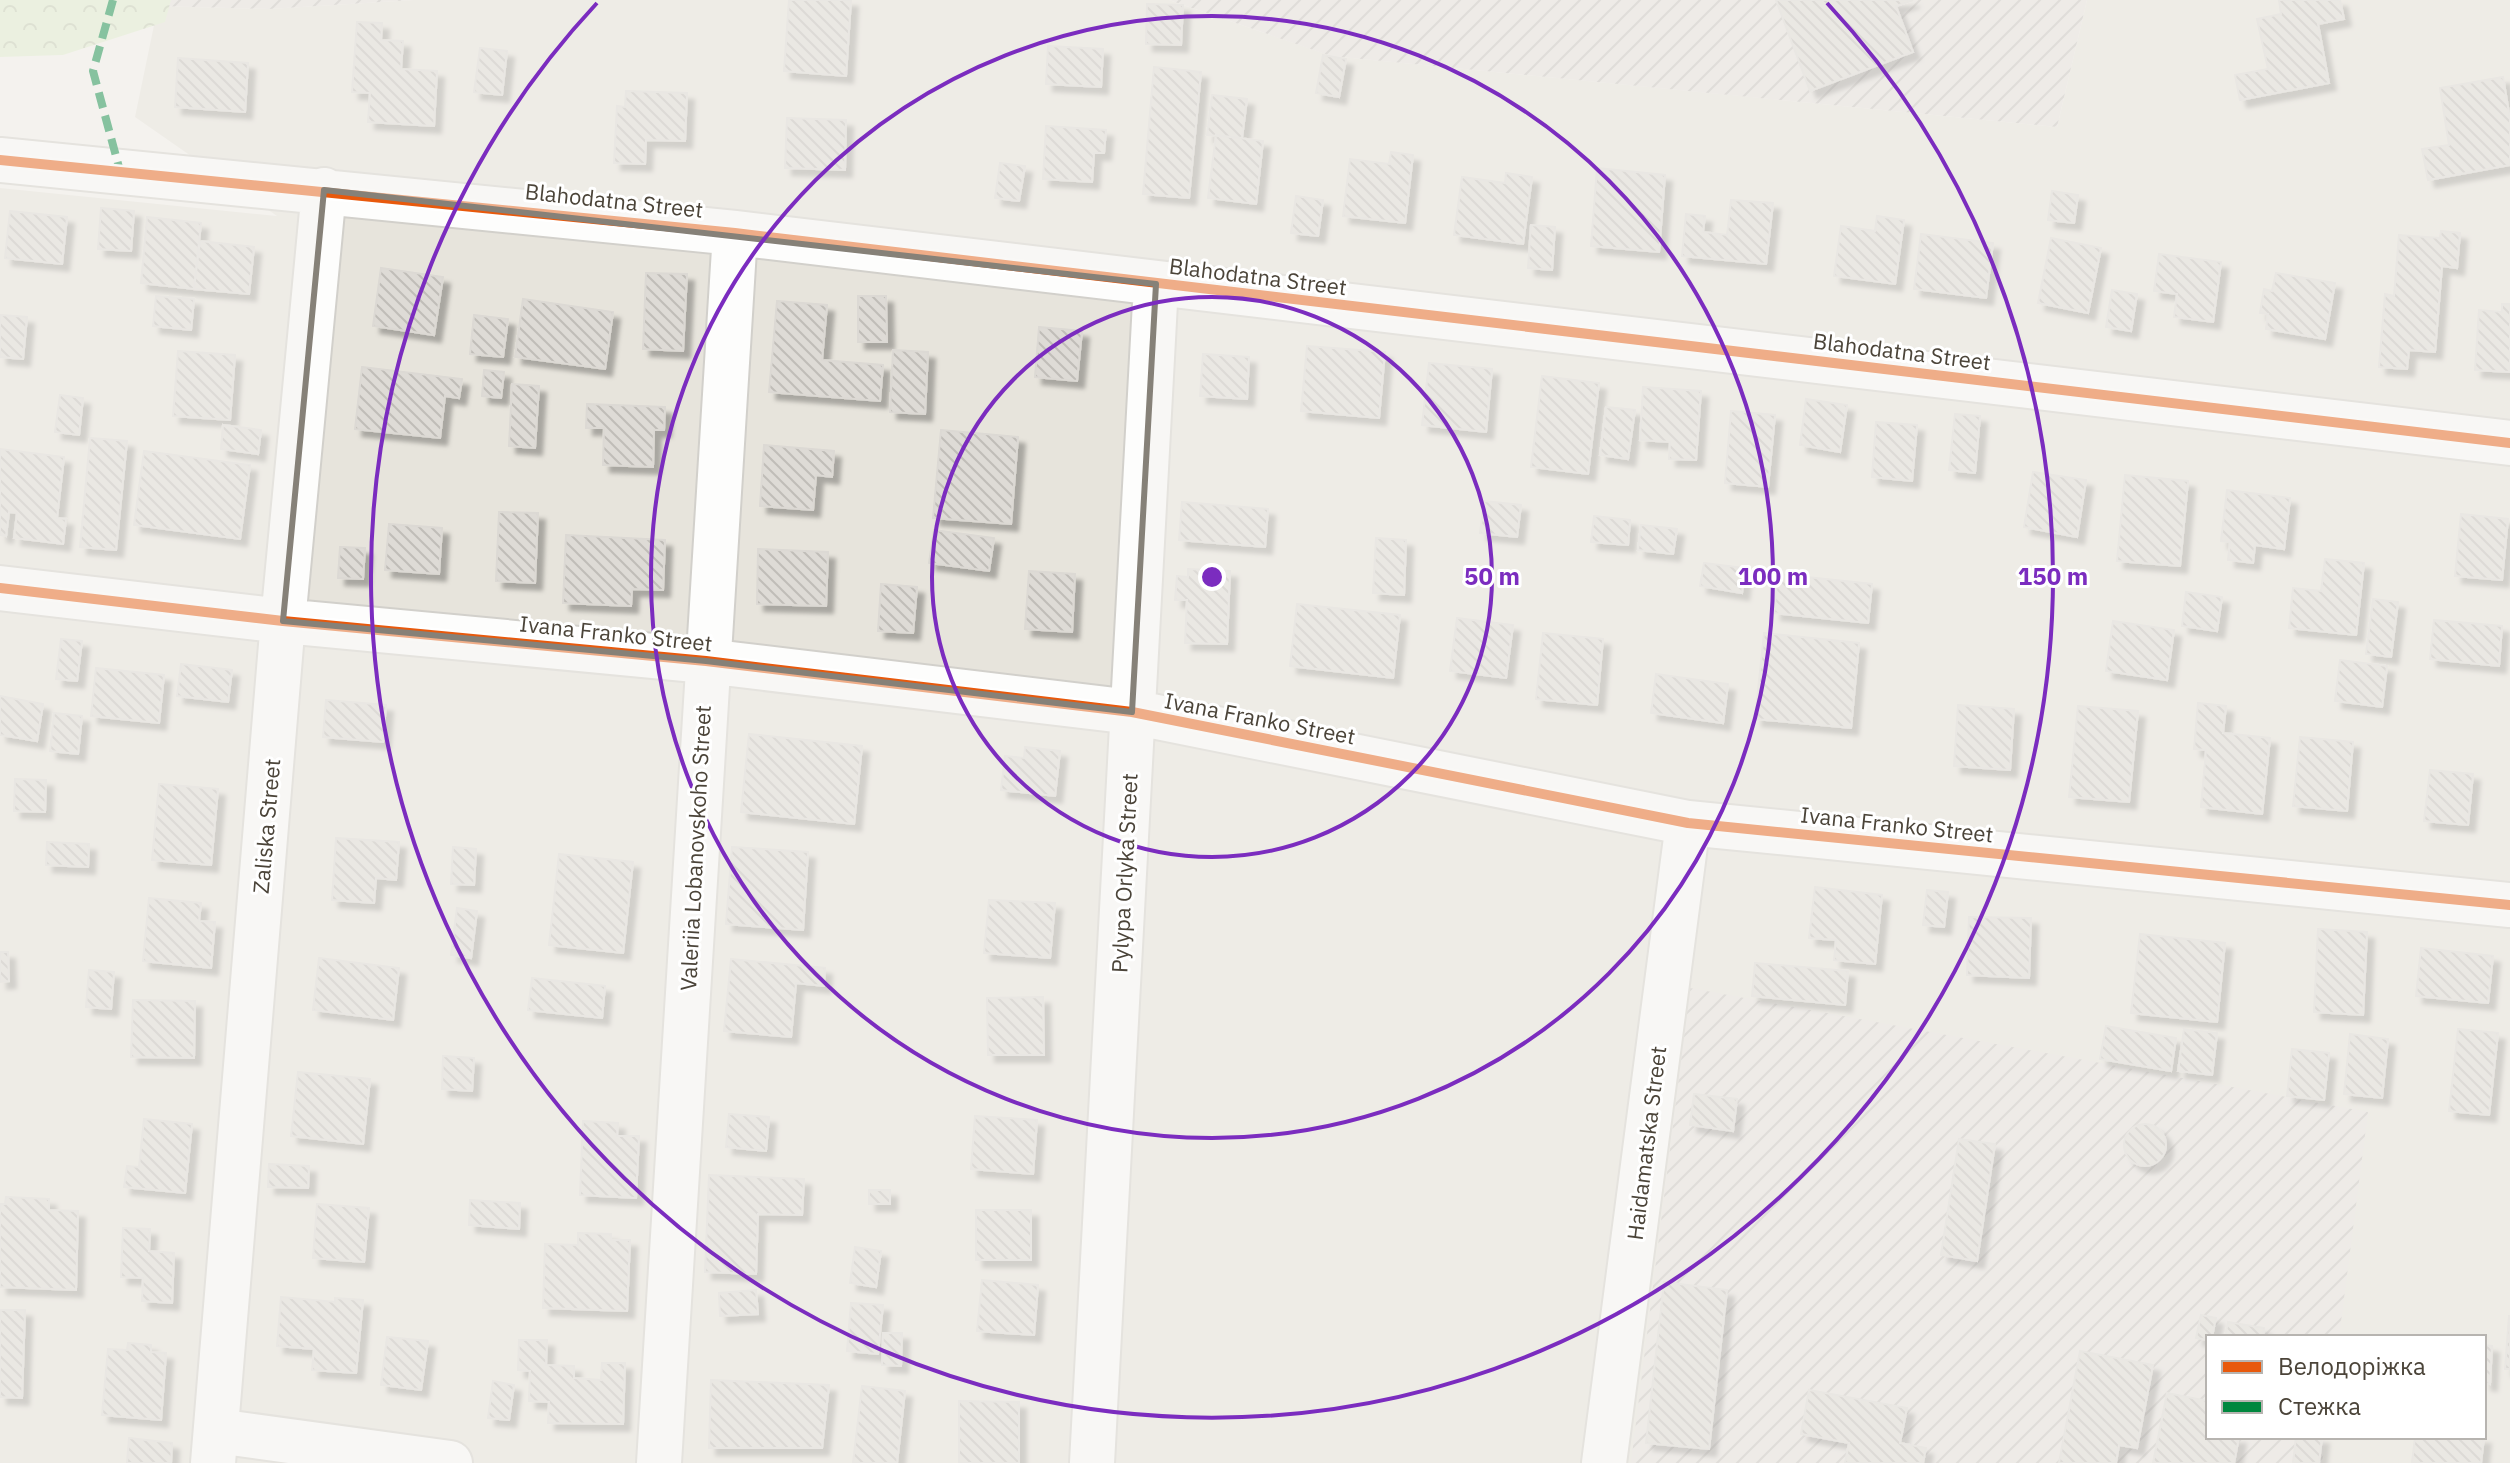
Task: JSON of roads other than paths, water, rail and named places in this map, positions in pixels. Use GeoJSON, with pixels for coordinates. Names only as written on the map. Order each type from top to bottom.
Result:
{"type":"FeatureCollection","features":[{"type":"Feature","properties":{"kind":"street","name":"Blahodatna Street"},"geometry":{"type":"LineString","coordinates":[[0,160],[735,233],[2510,443]]}},
{"type":"Feature","properties":{"kind":"street","name":"Zaliska Street"},"geometry":{"type":"LineString","coordinates":[[215,1447],[283,621],[324,190]]}},
{"type":"Feature","properties":{"kind":"street","name":"Valeriia Lobanovskoho Street"},"geometry":{"type":"LineString","coordinates":[[659,1463],[706,661],[735,233]]}},
{"type":"Feature","properties":{"kind":"street","name":"Pylypa Orlyka Street"},"geometry":{"type":"LineString","coordinates":[[1092,1463],[1156,284]]}},
{"type":"Feature","properties":{"kind":"street","name":"Ivana Franko Street"},"geometry":{"type":"LineString","coordinates":[[0,588],[283,621],[706,661],[1132,712],[1688,823],[2510,905]]}},
{"type":"Feature","properties":{"kind":"street","name":"Haidamatska Street"},"geometry":{"type":"LineString","coordinates":[[1604,1463],[1688,823]]}},
{"type":"Feature","properties":{"kind":"street"},"geometry":{"type":"LineString","coordinates":[[215,1447],[450,1463]]}}]}
